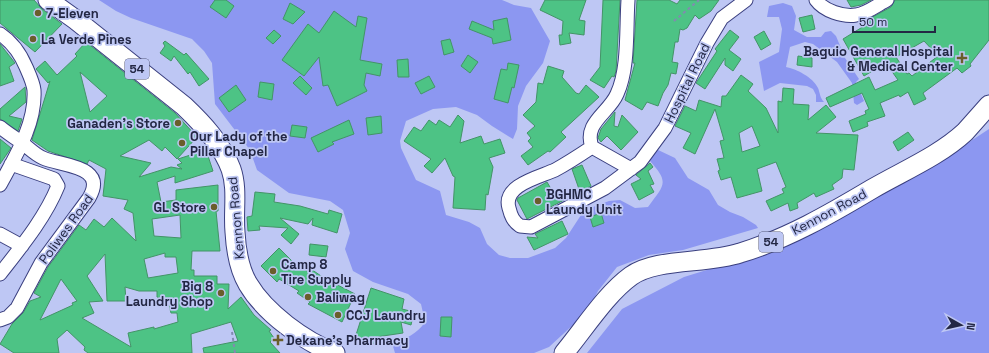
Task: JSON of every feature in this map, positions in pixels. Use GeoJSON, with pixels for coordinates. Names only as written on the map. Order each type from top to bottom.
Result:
{"type":"FeatureCollection","features":[{"type":"Feature","properties":{"kind":"highway","name":"Kennon Road"},"geometry":{"type":"LineString","coordinates":[[48,0],[83,25],[184,106],[200,121],[219,146],[231,169],[235,200],[236,247],[240,266],[248,284],[266,307],[288,326],[309,340],[335,353]]}},
{"type":"Feature","properties":{"kind":"highway","name":"Kennon Road"},"geometry":{"type":"LineString","coordinates":[[564,353],[604,304],[631,276],[645,268],[660,264],[711,260],[739,254],[821,219],[939,150],[964,132],[989,105]]}},
{"type":"Feature","properties":{"kind":"street"},"geometry":{"type":"LineString","coordinates":[[628,0],[622,80],[616,96],[592,128],[590,141],[592,147],[631,170]]}},
{"type":"Feature","properties":{"kind":"street","name":"Hospital Road"},"geometry":{"type":"LineString","coordinates":[[592,147],[554,170],[519,185],[513,191],[508,204],[512,219],[525,228],[531,227],[605,188],[631,170],[648,153],[665,128],[707,43],[722,18],[746,0]]}},
{"type":"Feature","properties":{"kind":"street"},"geometry":{"type":"LineString","coordinates":[[816,0],[827,10],[842,14],[857,15],[887,0]]}},
{"type":"Feature","properties":{"kind":"street"},"geometry":{"type":"LineString","coordinates":[[0,34],[17,49],[31,78],[34,89],[30,118],[22,142],[0,185]]}},
{"type":"Feature","properties":{"kind":"street","name":"Poliwes Road"},"geometry":{"type":"LineString","coordinates":[[0,127],[22,142],[34,153],[43,158],[78,167],[91,178],[94,183],[93,190],[89,198],[41,263],[18,308],[8,317],[0,320]]}},
{"type":"Feature","properties":{"kind":"street"},"geometry":{"type":"LineString","coordinates":[[0,274],[22,246],[52,201],[58,186],[54,179],[11,164]]}},
{"type":"Feature","properties":{"kind":"street"},"geometry":{"type":"LineString","coordinates":[[0,234],[22,246]]}},
{"type":"Feature","properties":{"kind":"path"},"geometry":{"type":"LineString","coordinates":[[674,21],[691,9],[699,0]]}},
{"type":"Feature","properties":{"kind":"path"},"geometry":{"type":"LineString","coordinates":[[232,332],[235,353]]}},
{"type":"Feature","properties":{"kind":"shaded area"},"geometry":{"type":"Polygon","coordinates":[[[99,0],[502,0],[514,5],[531,8],[550,41],[543,63],[526,86],[518,106],[517,129],[513,139],[477,115],[456,107],[433,109],[406,121],[400,141],[401,148],[416,180],[440,191],[446,215],[469,222],[480,228],[487,244],[499,255],[510,258],[528,258],[555,248],[566,238],[581,215],[593,207],[609,201],[620,200],[635,208],[648,207],[658,194],[662,184],[660,174],[650,161],[656,149],[675,158],[688,178],[709,190],[718,205],[743,217],[756,225],[758,228],[683,250],[649,255],[617,267],[598,291],[588,311],[549,347],[534,353],[395,353],[392,343],[411,336],[425,322],[421,304],[408,294],[373,282],[353,271],[345,249],[350,233],[343,210],[330,201],[289,193],[257,170],[250,150],[215,104],[212,63],[204,51],[192,39],[131,18],[116,11],[99,0]]]}},
{"type":"Feature","properties":{"kind":"shaded area"},"geometry":{"type":"Polygon","coordinates":[[[783,3],[792,6],[796,16],[794,30],[807,37],[821,37],[825,32],[831,31],[836,36],[845,58],[859,79],[856,82],[864,101],[857,105],[854,103],[852,83],[837,62],[813,44],[805,42],[790,47],[786,67],[799,72],[812,80],[816,84],[824,102],[816,102],[816,95],[813,89],[807,86],[780,83],[764,91],[759,62],[779,52],[782,29],[779,17],[767,17],[769,6],[783,3]]]}},
{"type":"Feature","properties":{"kind":"shaded area"},"geometry":{"type":"Polygon","coordinates":[[[989,129],[989,353],[587,353],[622,309],[684,277],[736,261],[857,206],[930,168],[989,129]]]}},
{"type":"Feature","properties":{"kind":"building","name":"La Verde Pines"},"geometry":{"type":"Polygon","coordinates":[[[0,0],[34,0],[42,9],[62,24],[35,52],[0,23],[0,0]]]}},
{"type":"Feature","properties":{"kind":"building"},"geometry":{"type":"Polygon","coordinates":[[[215,0],[226,0],[234,6],[226,18],[210,7],[215,0]]]}},
{"type":"Feature","properties":{"kind":"building"},"geometry":{"type":"Polygon","coordinates":[[[545,0],[586,0],[579,20],[585,21],[584,35],[569,33],[571,43],[560,45],[559,35],[562,35],[563,21],[540,10],[545,0]]]}},
{"type":"Feature","properties":{"kind":"building"},"geometry":{"type":"Polygon","coordinates":[[[603,0],[620,0],[616,71],[614,77],[612,76],[604,88],[590,80],[600,67],[603,0]]]}},
{"type":"Feature","properties":{"kind":"building"},"geometry":{"type":"Polygon","coordinates":[[[637,0],[669,0],[677,4],[680,0],[719,0],[711,11],[699,19],[695,15],[687,28],[683,30],[680,29],[678,42],[675,42],[672,62],[678,63],[676,74],[671,73],[668,85],[658,106],[647,102],[642,110],[625,100],[635,63],[633,63],[637,0]]]}},
{"type":"Feature","properties":{"kind":"building"},"geometry":{"type":"Polygon","coordinates":[[[847,0],[871,0],[861,5],[851,7],[847,0]]]}},
{"type":"Feature","properties":{"kind":"building","name":"Baguio General Hospital & Medical Center"},"geometry":{"type":"Polygon","coordinates":[[[895,0],[989,0],[989,40],[970,64],[971,66],[962,73],[957,68],[923,93],[926,99],[914,105],[908,92],[900,97],[899,95],[880,103],[885,116],[867,122],[868,126],[853,132],[849,121],[866,114],[865,111],[869,109],[862,93],[830,107],[826,98],[869,77],[875,90],[898,80],[886,63],[864,76],[843,39],[869,23],[867,20],[891,7],[895,0]],[[924,41],[896,57],[907,74],[909,73],[912,76],[938,56],[924,41]]]}},
{"type":"Feature","properties":{"kind":"building"},"geometry":{"type":"Polygon","coordinates":[[[290,3],[305,12],[293,24],[283,19],[290,3]]]}},
{"type":"Feature","properties":{"kind":"building"},"geometry":{"type":"Polygon","coordinates":[[[334,11],[356,27],[358,16],[367,18],[360,60],[382,64],[380,76],[366,73],[364,85],[367,91],[337,106],[328,85],[323,86],[319,57],[304,76],[282,60],[308,24],[319,33],[334,11]]]}},
{"type":"Feature","properties":{"kind":"building"},"geometry":{"type":"Polygon","coordinates":[[[812,15],[815,29],[803,32],[799,18],[812,15]]]}},
{"type":"Feature","properties":{"kind":"building"},"geometry":{"type":"Polygon","coordinates":[[[507,18],[511,40],[493,44],[492,38],[469,29],[472,21],[494,30],[493,21],[507,18]]]}},
{"type":"Feature","properties":{"kind":"building"},"geometry":{"type":"Polygon","coordinates":[[[274,30],[281,36],[273,44],[266,38],[274,30]]]}},
{"type":"Feature","properties":{"kind":"building"},"geometry":{"type":"Polygon","coordinates":[[[730,30],[739,37],[729,50],[741,59],[733,71],[725,65],[725,58],[705,89],[696,83],[717,51],[715,49],[730,30]]]}},
{"type":"Feature","properties":{"kind":"building"},"geometry":{"type":"Polygon","coordinates":[[[764,31],[771,44],[761,50],[754,37],[764,31]]]}},
{"type":"Feature","properties":{"kind":"building"},"geometry":{"type":"Polygon","coordinates":[[[450,39],[454,52],[444,55],[441,41],[450,39]]]}},
{"type":"Feature","properties":{"kind":"building"},"geometry":{"type":"Polygon","coordinates":[[[165,41],[184,55],[186,53],[209,79],[199,86],[190,72],[188,74],[174,56],[171,61],[160,53],[165,46],[163,43],[165,41]]]}},
{"type":"Feature","properties":{"kind":"building"},"geometry":{"type":"Polygon","coordinates":[[[86,42],[175,113],[197,137],[177,159],[165,147],[162,151],[149,140],[120,156],[151,163],[139,177],[171,167],[182,169],[177,165],[182,163],[178,159],[206,150],[213,171],[175,183],[175,176],[157,182],[161,202],[176,200],[176,190],[218,185],[218,211],[216,211],[220,251],[192,251],[191,270],[194,270],[194,276],[217,276],[217,284],[229,284],[228,309],[241,297],[254,315],[271,330],[269,331],[274,338],[270,342],[280,353],[204,353],[203,348],[238,341],[231,322],[191,334],[192,353],[88,353],[84,350],[85,347],[67,330],[57,339],[59,353],[14,353],[0,344],[12,324],[23,313],[30,301],[41,297],[34,293],[48,267],[79,225],[86,230],[94,219],[104,227],[112,218],[136,241],[133,213],[124,209],[128,200],[103,196],[106,169],[89,160],[87,164],[48,151],[32,140],[50,81],[48,83],[36,69],[45,61],[57,75],[77,56],[75,54],[86,42]],[[80,72],[90,112],[107,96],[80,72]],[[180,215],[152,219],[154,236],[181,238],[180,215]],[[165,253],[144,259],[148,278],[178,273],[176,257],[165,257],[165,253]],[[105,254],[87,276],[103,301],[89,302],[94,313],[82,318],[131,347],[128,333],[154,327],[154,329],[178,322],[177,313],[171,313],[169,305],[177,304],[157,297],[157,291],[139,291],[125,287],[126,301],[107,301],[105,254]],[[61,279],[40,320],[73,305],[72,303],[77,301],[61,279]]]}},
{"type":"Feature","properties":{"kind":"building"},"geometry":{"type":"Polygon","coordinates":[[[0,44],[15,63],[9,67],[14,81],[0,86],[0,44]]]}},
{"type":"Feature","properties":{"kind":"building"},"geometry":{"type":"Polygon","coordinates":[[[468,55],[478,62],[470,73],[461,66],[468,55]]]}},
{"type":"Feature","properties":{"kind":"building"},"geometry":{"type":"Polygon","coordinates":[[[798,56],[812,58],[812,67],[797,65],[798,56]]]}},
{"type":"Feature","properties":{"kind":"building"},"geometry":{"type":"Polygon","coordinates":[[[408,59],[409,77],[398,77],[397,60],[408,59]]]}},
{"type":"Feature","properties":{"kind":"building"},"geometry":{"type":"Polygon","coordinates":[[[508,63],[519,65],[514,88],[512,87],[508,103],[494,99],[501,69],[507,70],[508,63]]]}},
{"type":"Feature","properties":{"kind":"building"},"geometry":{"type":"Polygon","coordinates":[[[548,66],[564,71],[562,77],[576,93],[579,94],[586,85],[599,97],[561,132],[566,137],[550,152],[548,151],[528,165],[521,156],[533,147],[528,141],[531,138],[527,133],[535,126],[523,115],[536,102],[538,83],[543,84],[548,66]]]}},
{"type":"Feature","properties":{"kind":"building"},"geometry":{"type":"Polygon","coordinates":[[[741,75],[753,84],[748,91],[766,108],[778,133],[778,101],[782,102],[783,88],[794,89],[793,104],[809,105],[808,120],[826,105],[836,117],[816,133],[858,135],[854,170],[843,169],[842,178],[832,185],[834,189],[816,197],[814,193],[797,203],[798,208],[790,211],[788,203],[771,211],[766,201],[784,193],[782,189],[786,187],[776,162],[757,169],[762,191],[737,198],[731,177],[721,180],[718,171],[720,170],[717,159],[724,158],[720,141],[724,140],[715,109],[695,154],[683,148],[691,133],[675,126],[685,106],[696,111],[699,100],[721,107],[722,96],[726,96],[741,75]],[[752,126],[739,133],[742,152],[760,146],[752,126]]]}},
{"type":"Feature","properties":{"kind":"building"},"geometry":{"type":"Polygon","coordinates":[[[300,76],[312,88],[306,95],[293,83],[300,76]]]}},
{"type":"Feature","properties":{"kind":"building"},"geometry":{"type":"Polygon","coordinates":[[[429,76],[435,87],[421,94],[415,83],[429,76]]]}},
{"type":"Feature","properties":{"kind":"building"},"geometry":{"type":"Polygon","coordinates":[[[260,82],[274,84],[272,100],[258,97],[260,82]]]}},
{"type":"Feature","properties":{"kind":"building"},"geometry":{"type":"Polygon","coordinates":[[[236,85],[246,100],[229,112],[219,98],[236,85]]]}},
{"type":"Feature","properties":{"kind":"building"},"geometry":{"type":"Polygon","coordinates":[[[25,87],[26,102],[9,116],[22,119],[18,131],[0,119],[0,109],[25,87]]]}},
{"type":"Feature","properties":{"kind":"building"},"geometry":{"type":"Polygon","coordinates":[[[615,112],[614,126],[618,127],[622,115],[638,132],[621,150],[607,136],[601,142],[598,138],[601,129],[615,112]]]}},
{"type":"Feature","properties":{"kind":"building"},"geometry":{"type":"Polygon","coordinates":[[[458,115],[464,121],[460,143],[481,136],[484,144],[500,139],[505,153],[489,158],[493,167],[488,195],[486,194],[485,210],[453,208],[455,177],[453,176],[445,158],[432,173],[424,166],[431,159],[404,141],[414,127],[421,131],[429,120],[436,125],[439,120],[450,127],[458,115]]]}},
{"type":"Feature","properties":{"kind":"building"},"geometry":{"type":"Polygon","coordinates":[[[381,116],[382,133],[368,135],[366,118],[381,116]]]}},
{"type":"Feature","properties":{"kind":"building"},"geometry":{"type":"Polygon","coordinates":[[[349,120],[354,134],[332,142],[334,144],[318,152],[311,138],[349,120]]]}},
{"type":"Feature","properties":{"kind":"building"},"geometry":{"type":"Polygon","coordinates":[[[292,125],[307,127],[305,138],[290,136],[292,125]]]}},
{"type":"Feature","properties":{"kind":"building"},"geometry":{"type":"Polygon","coordinates":[[[908,132],[914,140],[898,151],[893,142],[908,132]]]}},
{"type":"Feature","properties":{"kind":"building"},"geometry":{"type":"Polygon","coordinates":[[[0,139],[11,148],[0,164],[0,139]]]}},
{"type":"Feature","properties":{"kind":"building"},"geometry":{"type":"Polygon","coordinates":[[[650,163],[653,167],[648,171],[654,184],[650,185],[654,192],[639,200],[631,184],[641,179],[636,175],[650,163]]]}},
{"type":"Feature","properties":{"kind":"building"},"geometry":{"type":"Polygon","coordinates":[[[582,165],[591,186],[580,192],[572,169],[582,165]]]}},
{"type":"Feature","properties":{"kind":"building","name":"BGHMC Laundy Unit"},"geometry":{"type":"Polygon","coordinates":[[[547,182],[554,194],[565,188],[568,198],[527,219],[517,200],[518,198],[547,182]]]}},
{"type":"Feature","properties":{"kind":"building"},"geometry":{"type":"Polygon","coordinates":[[[255,192],[275,194],[274,202],[300,206],[328,214],[329,210],[342,214],[337,233],[312,225],[313,218],[308,224],[280,218],[299,234],[291,244],[281,235],[288,228],[259,226],[260,230],[248,231],[247,217],[252,216],[255,192]]]}},
{"type":"Feature","properties":{"kind":"building"},"geometry":{"type":"Polygon","coordinates":[[[601,213],[604,223],[593,227],[590,217],[601,213]]]}},
{"type":"Feature","properties":{"kind":"building"},"geometry":{"type":"Polygon","coordinates":[[[562,221],[568,234],[534,250],[527,237],[538,238],[535,234],[562,221]]]}},
{"type":"Feature","properties":{"kind":"building"},"geometry":{"type":"Polygon","coordinates":[[[310,244],[328,246],[326,257],[309,255],[310,244]]]}},
{"type":"Feature","properties":{"kind":"building"},"geometry":{"type":"Polygon","coordinates":[[[279,248],[294,263],[307,271],[308,267],[324,278],[355,294],[342,322],[308,304],[310,302],[297,293],[299,291],[279,279],[277,282],[261,266],[279,248]]]}},
{"type":"Feature","properties":{"kind":"building"},"geometry":{"type":"Polygon","coordinates":[[[371,288],[404,299],[402,309],[414,312],[411,325],[401,322],[403,333],[376,337],[374,344],[355,338],[371,288]]]}},
{"type":"Feature","properties":{"kind":"building"},"geometry":{"type":"Polygon","coordinates":[[[441,317],[452,317],[451,337],[440,336],[441,317]]]}},
{"type":"Feature","properties":{"kind":"place","name":"7-Eleven"},"geometry":{"type":"Point","coordinates":[38,13]}},
{"type":"Feature","properties":{"kind":"place","name":"La Verde Pines"},"geometry":{"type":"Point","coordinates":[33,39]}},
{"type":"Feature","properties":{"kind":"place","name":"Baguio General Hospital & Medical Center"},"geometry":{"type":"Point","coordinates":[962,58]}},
{"type":"Feature","properties":{"kind":"place","name":"Ganaden's Store"},"geometry":{"type":"Point","coordinates":[178,123]}},
{"type":"Feature","properties":{"kind":"place","name":"Our Lady of the Pillar Chapel"},"geometry":{"type":"Point","coordinates":[182,143]}},
{"type":"Feature","properties":{"kind":"place","name":"BGHMC Laundy Unit"},"geometry":{"type":"Point","coordinates":[538,201]}},
{"type":"Feature","properties":{"kind":"place","name":"GL Store"},"geometry":{"type":"Point","coordinates":[214,207]}},
{"type":"Feature","properties":{"kind":"place","name":"Camp 8 Tire Supply"},"geometry":{"type":"Point","coordinates":[273,271]}},
{"type":"Feature","properties":{"kind":"place","name":"Big 8 Laundry Shop"},"geometry":{"type":"Point","coordinates":[221,293]}},
{"type":"Feature","properties":{"kind":"place","name":"Baliwag"},"geometry":{"type":"Point","coordinates":[308,297]}},
{"type":"Feature","properties":{"kind":"place","name":"CCJ Laundry"},"geometry":{"type":"Point","coordinates":[338,315]}},
{"type":"Feature","properties":{"kind":"place","name":"Dekane's Pharmacy"},"geometry":{"type":"Point","coordinates":[278,340]}}]}
